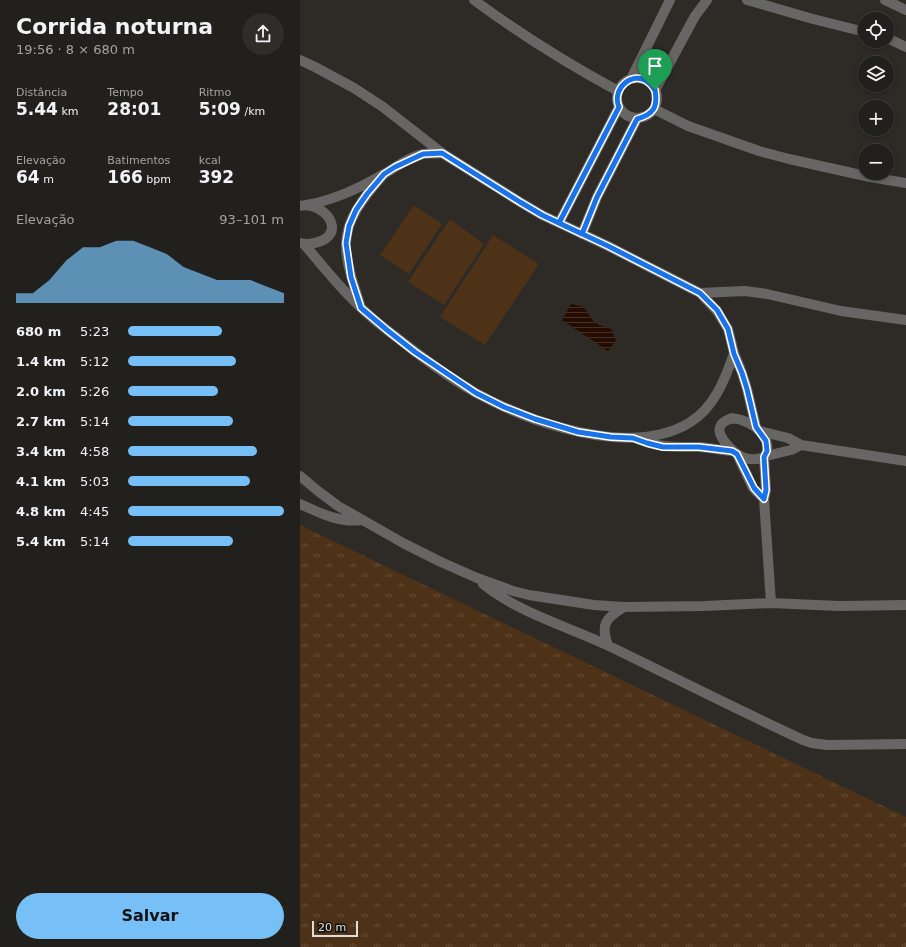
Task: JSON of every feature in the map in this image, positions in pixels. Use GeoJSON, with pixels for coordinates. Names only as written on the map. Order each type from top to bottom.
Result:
{"type":"FeatureCollection","features":[{"type":"Feature","properties":{"kind":"street"},"geometry":{"type":"LineString","coordinates":[[474,0],[518,31],[618,91]]}},
{"type":"Feature","properties":{"kind":"street"},"geometry":{"type":"LineString","coordinates":[[631,79],[670,0]]}},
{"type":"Feature","properties":{"kind":"street"},"geometry":{"type":"LineString","coordinates":[[655,90],[695,16],[707,0]]}},
{"type":"Feature","properties":{"kind":"street"},"geometry":{"type":"LineString","coordinates":[[747,0],[858,30]]}},
{"type":"Feature","properties":{"kind":"street"},"geometry":{"type":"LineString","coordinates":[[885,0],[906,10]]}},
{"type":"Feature","properties":{"kind":"street"},"geometry":{"type":"LineString","coordinates":[[894,41],[906,47]]}},
{"type":"Feature","properties":{"kind":"street"},"geometry":{"type":"LineString","coordinates":[[300,60],[354,88],[383,107],[442,153],[520,202],[700,293],[710,302],[728,329],[734,354],[744,378],[758,429],[766,441],[766,490],[764,499],[771,603]]}},
{"type":"Feature","properties":{"kind":"street"},"geometry":{"type":"LineString","coordinates":[[631,79],[641,79],[649,83],[655,90],[657,100],[654,109],[647,116],[637,119],[628,117],[623,113],[617,102],[618,91],[622,84],[631,79]]}},
{"type":"Feature","properties":{"kind":"street"},"geometry":{"type":"LineString","coordinates":[[559,223],[619,107]]}},
{"type":"Feature","properties":{"kind":"street"},"geometry":{"type":"LineString","coordinates":[[654,109],[688,126],[767,153],[863,176],[906,183]]}},
{"type":"Feature","properties":{"kind":"street"},"geometry":{"type":"LineString","coordinates":[[582,234],[597,197],[637,119]]}},
{"type":"Feature","properties":{"kind":"street"},"geometry":{"type":"LineString","coordinates":[[302,205],[335,198],[423,154],[442,153]]}},
{"type":"Feature","properties":{"kind":"street"},"geometry":{"type":"LineString","coordinates":[[361,308],[351,277],[346,243],[349,226],[356,210],[384,174]]}},
{"type":"Feature","properties":{"kind":"street"},"geometry":{"type":"LineString","coordinates":[[302,205],[321,211],[327,216],[332,226],[331,231],[324,239],[317,243],[302,243]]}},
{"type":"Feature","properties":{"kind":"street"},"geometry":{"type":"LineString","coordinates":[[302,243],[347,295],[387,330],[434,366],[469,389],[504,407],[535,419],[578,432],[611,437],[633,438],[658,435],[690,423],[716,396],[723,384],[734,354]]}},
{"type":"Feature","properties":{"kind":"street"},"geometry":{"type":"LineString","coordinates":[[700,293],[746,291],[767,294],[841,311],[906,320]]}},
{"type":"Feature","properties":{"kind":"street"},"geometry":{"type":"LineString","coordinates":[[764,499],[754,488],[735,453],[720,433],[719,428],[725,421],[732,418],[744,421],[758,429],[788,438],[801,445],[906,461]]}},
{"type":"Feature","properties":{"kind":"street"},"geometry":{"type":"LineString","coordinates":[[633,438],[663,447],[699,447],[735,453],[743,458],[751,459],[792,450],[801,445]]}},
{"type":"Feature","properties":{"kind":"street"},"geometry":{"type":"LineString","coordinates":[[300,476],[328,498],[361,520],[441,562],[477,578],[529,595],[594,605],[624,607],[771,603],[839,606],[906,605]]}},
{"type":"Feature","properties":{"kind":"street"},"geometry":{"type":"LineString","coordinates":[[300,504],[330,517],[347,521],[361,520]]}},
{"type":"Feature","properties":{"kind":"street"},"geometry":{"type":"LineString","coordinates":[[477,578],[492,591],[521,607],[608,645],[778,729],[812,743],[827,745],[906,744]]}},
{"type":"Feature","properties":{"kind":"street"},"geometry":{"type":"LineString","coordinates":[[608,645],[604,630],[606,622],[614,613],[624,607]]}},
{"type":"Feature","properties":{"kind":"green space"},"geometry":{"type":"Polygon","coordinates":[[[414,205],[442,224],[409,274],[380,255],[414,205]]]}},
{"type":"Feature","properties":{"kind":"green space"},"geometry":{"type":"Polygon","coordinates":[[[450,219],[484,244],[444,305],[408,282],[450,219]]]}},
{"type":"Feature","properties":{"kind":"green space"},"geometry":{"type":"Polygon","coordinates":[[[493,235],[539,264],[485,345],[440,317],[493,235]]]}},
{"type":"Feature","properties":{"kind":"green space"},"geometry":{"type":"Polygon","coordinates":[[[300,525],[906,817],[906,947],[300,947],[300,525]]]}},
{"type":"Feature","properties":{"kind":"shaded area"},"geometry":{"type":"Polygon","coordinates":[[[571,304],[584,307],[593,321],[599,325],[611,329],[616,340],[608,351],[562,320],[571,304]]]}},
{"type":"Feature","properties":{"kind":"route"},"geometry":{"type":"LineString","coordinates":[[655,90],[649,83],[641,79],[631,79],[622,84],[617,92],[617,102],[619,107],[559,223],[572,229],[608,246],[700,293],[717,310],[728,329],[734,354],[747,389],[756,427],[762,433],[766,441],[767,451],[766,456],[764,457],[766,490],[764,499],[754,488],[737,454],[732,451],[699,447],[663,447],[633,438],[611,437],[578,432],[535,419],[504,407],[476,393],[415,352],[361,308],[351,277],[346,243],[349,226],[356,210],[384,174],[410,159],[423,154],[442,153],[542,215],[582,234],[588,217],[597,197],[637,119],[647,116],[654,109],[657,100],[655,90]]}}]}
